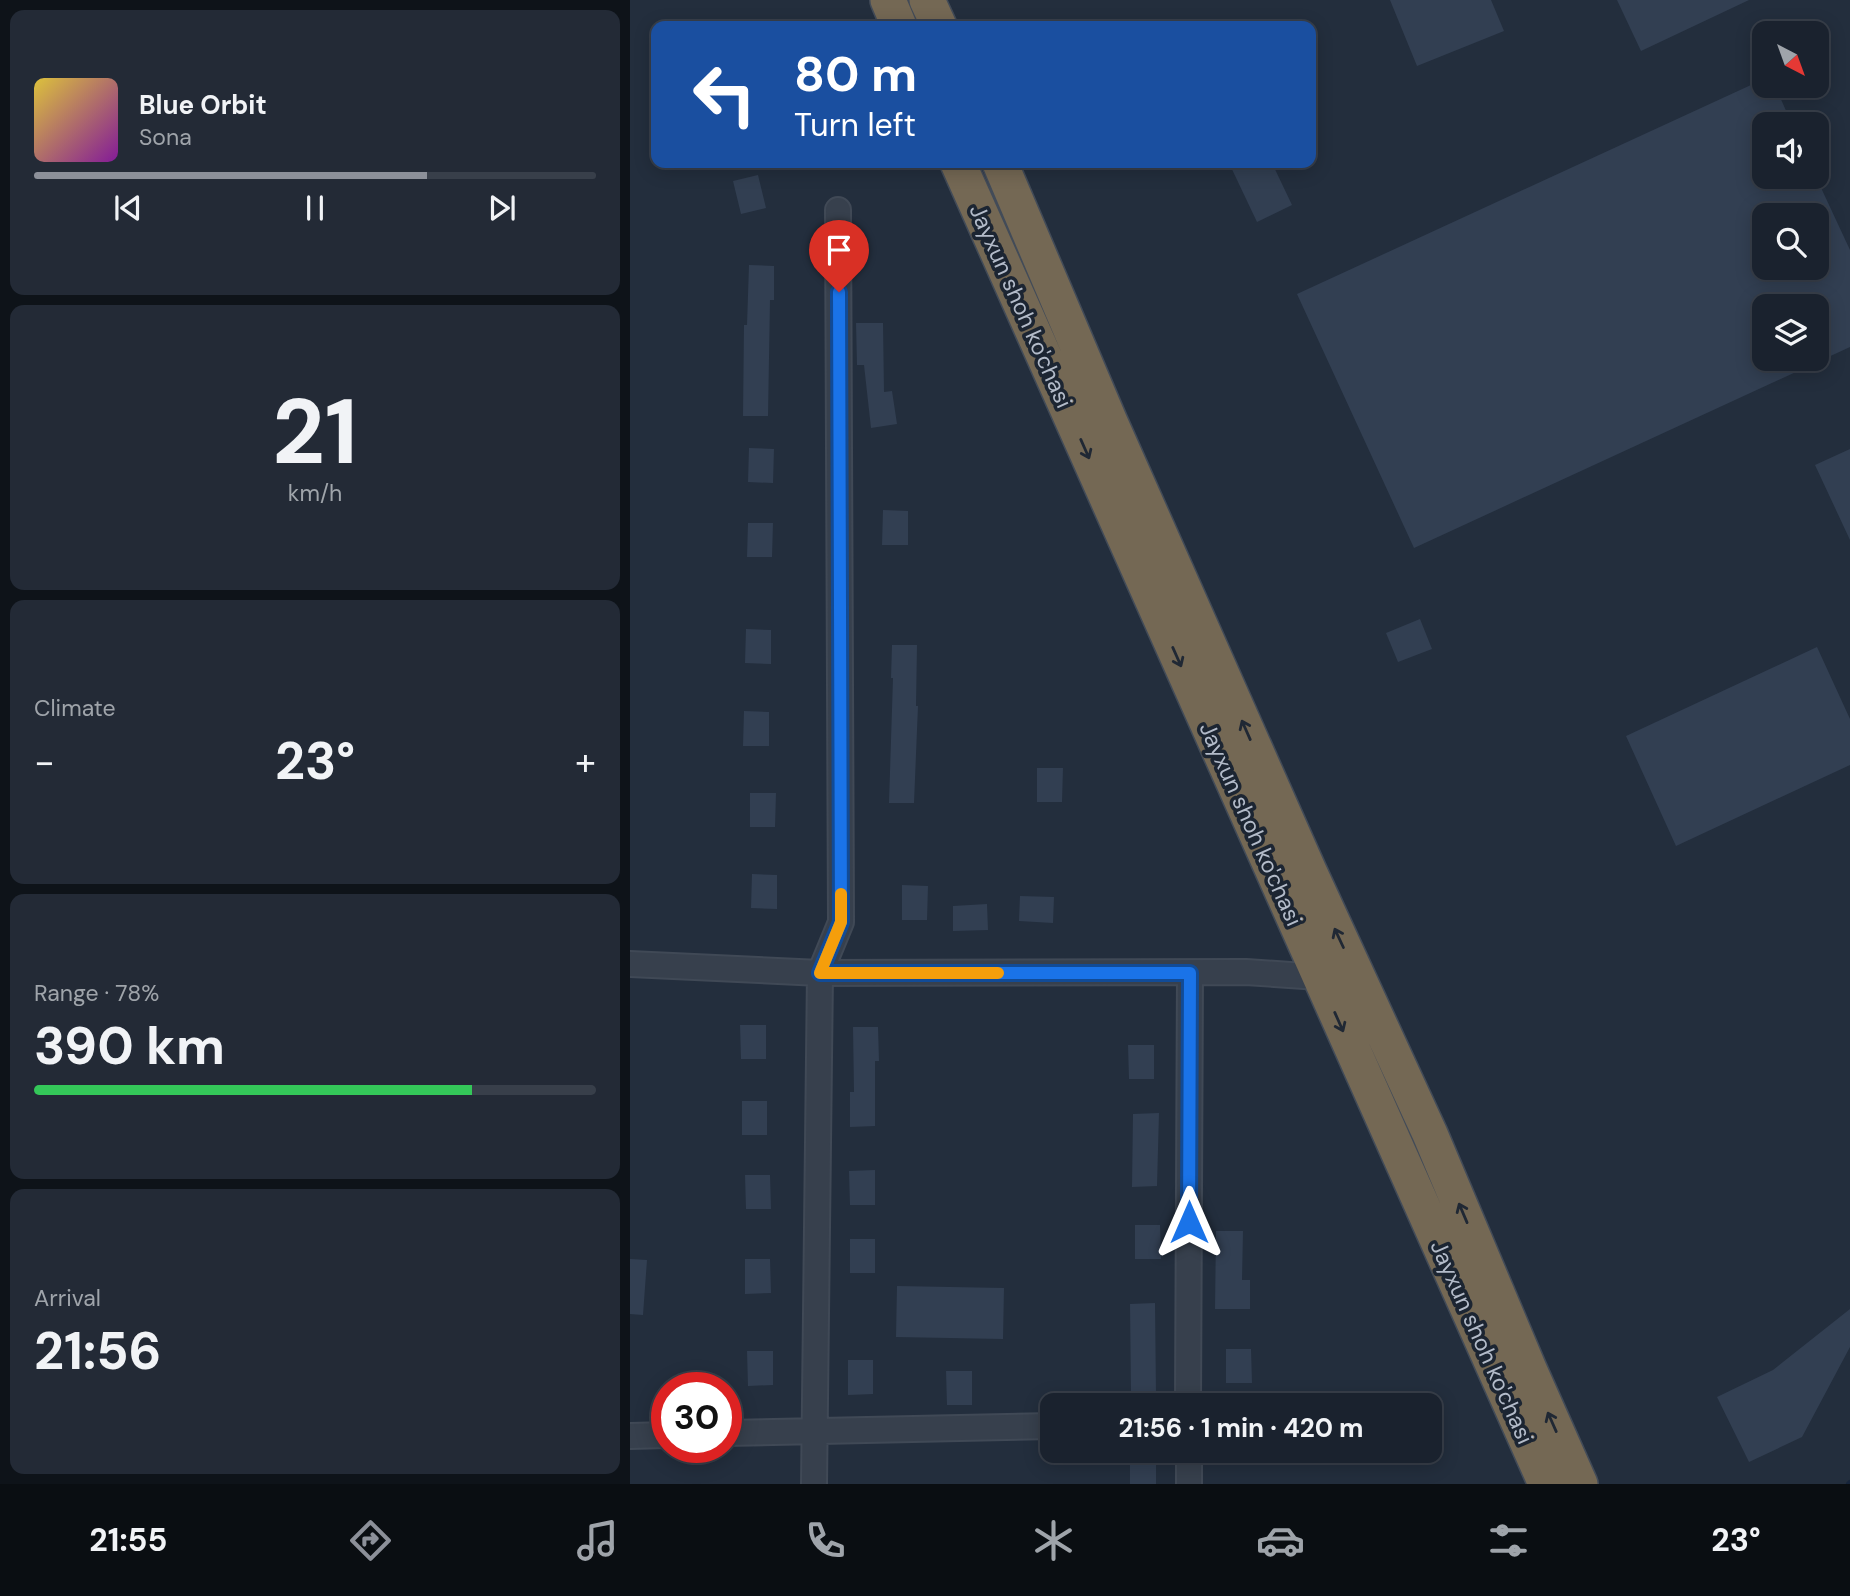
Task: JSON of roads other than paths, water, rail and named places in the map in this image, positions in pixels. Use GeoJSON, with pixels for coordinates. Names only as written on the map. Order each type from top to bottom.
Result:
{"type":"FeatureCollection","features":[{"type":"Feature","properties":{"kind":"highway"},"geometry":{"type":"LineString","coordinates":[[887,0],[897,21]]}},
{"type":"Feature","properties":{"kind":"highway"},"geometry":{"type":"LineString","coordinates":[[928,0],[937,21]]}},
{"type":"Feature","properties":{"kind":"highway","name":"Jayxun shoh ko'chasi"},"geometry":{"type":"LineString","coordinates":[[960,168],[1546,1484]]}},
{"type":"Feature","properties":{"kind":"highway","name":"Jayxun shoh ko'chasi"},"geometry":{"type":"LineString","coordinates":[[1002,168],[1149,511],[1297,846],[1433,1143],[1580,1484]]}},
{"type":"Feature","properties":{"kind":"street"},"geometry":{"type":"LineString","coordinates":[[814,1484],[820,973],[841,922],[838,209]]}},
{"type":"Feature","properties":{"kind":"street"},"geometry":{"type":"LineString","coordinates":[[630,964],[820,973],[1245,972],[1319,977]]}},
{"type":"Feature","properties":{"kind":"street"},"geometry":{"type":"LineString","coordinates":[[1188,1393],[1190,973]]}},
{"type":"Feature","properties":{"kind":"street"},"geometry":{"type":"LineString","coordinates":[[742,1433],[1040,1426]]}},
{"type":"Feature","properties":{"kind":"street"},"geometry":{"type":"LineString","coordinates":[[630,1436],[651,1435]]}},
{"type":"Feature","properties":{"kind":"street"},"geometry":{"type":"LineString","coordinates":[[1189,1463],[1189,1484]]}}]}
